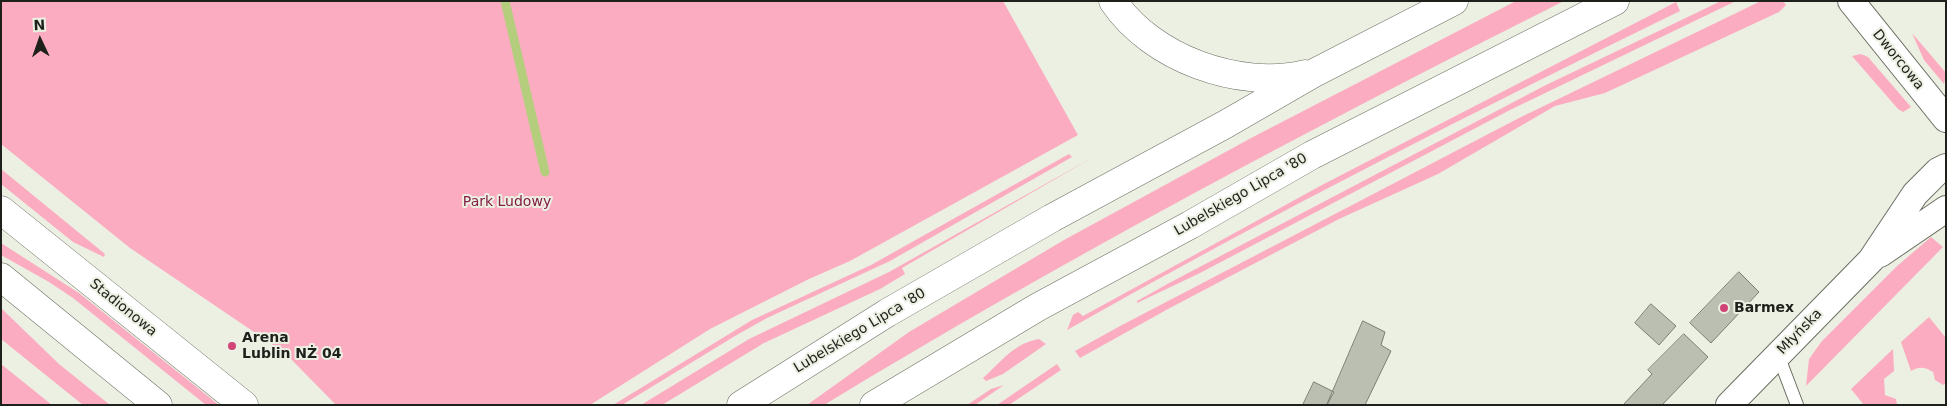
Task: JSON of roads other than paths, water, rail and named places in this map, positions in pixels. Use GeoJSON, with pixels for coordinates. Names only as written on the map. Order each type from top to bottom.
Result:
{"type":"FeatureCollection","features":[{"type":"Feature","properties":{"kind":"main road"},"geometry":{"type":"LineString","coordinates":[[1113,1],[1143,35],[1173,54],[1213,69],[1242,76],[1290,78],[1316,72]]}},
{"type":"Feature","properties":{"kind":"main road","name":"Lubelskiego Lipca '80"},"geometry":{"type":"LineString","coordinates":[[741,405],[887,313],[1052,218],[1226,124],[1316,72],[1454,1]]}},
{"type":"Feature","properties":{"kind":"main road","name":"Lubelskiego Lipca '80"},"geometry":{"type":"LineString","coordinates":[[874,405],[1038,307],[1190,225],[1312,155],[1616,1]]}},
{"type":"Feature","properties":{"kind":"main road","name":"Stadionowa"},"geometry":{"type":"LineString","coordinates":[[1,210],[244,405]]}},
{"type":"Feature","properties":{"kind":"main road"},"geometry":{"type":"LineString","coordinates":[[1,277],[155,403]]}},
{"type":"Feature","properties":{"kind":"street","name":"Dworcowa"},"geometry":{"type":"LineString","coordinates":[[1851,1],[1946,119]]}},
{"type":"Feature","properties":{"kind":"street","name":"Młyńska"},"geometry":{"type":"LineString","coordinates":[[1729,405],[1871,260],[1914,194],[1938,171],[1946,167]]}},
{"type":"Feature","properties":{"kind":"street","name":"Młyńska"},"geometry":{"type":"LineString","coordinates":[[1871,260],[1946,209]]}},
{"type":"Feature","properties":{"kind":"lane"},"geometry":{"type":"LineString","coordinates":[[1778,355],[1798,405]]}},
{"type":"Feature","properties":{"kind":"waterway"},"geometry":{"type":"LineString","coordinates":[[505,1],[545,172]]}},
{"type":"Feature","properties":{"kind":"place","name":"Barmex"},"geometry":{"type":"Point","coordinates":[1724,308]}},
{"type":"Feature","properties":{"kind":"place","name":"Arena Lublin NŻ 04"},"geometry":{"type":"Point","coordinates":[232,346]}},
{"type":"Feature","properties":{"kind":"park label","name":"Park Ludowy"},"geometry":{"type":"Point","coordinates":[507,202]}}]}
